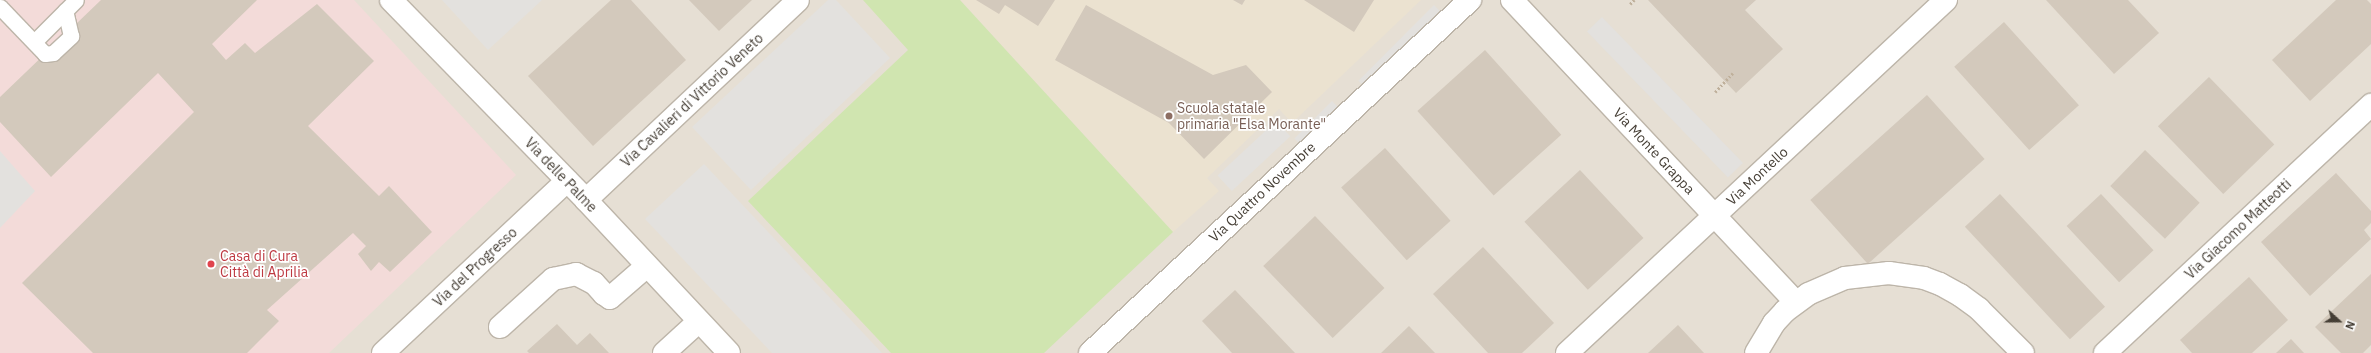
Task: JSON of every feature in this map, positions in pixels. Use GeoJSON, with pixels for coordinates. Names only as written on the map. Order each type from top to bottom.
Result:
{"type":"FeatureCollection","features":[{"type":"Feature","properties":{"kind":"street","name":"Via delle Palme"},"geometry":{"type":"LineString","coordinates":[[391,0],[586,200],[729,353]]}},
{"type":"Feature","properties":{"kind":"street","name":"Via Cavalieri di Vittorio Veneto"},"geometry":{"type":"LineString","coordinates":[[586,200],[798,0]]}},
{"type":"Feature","properties":{"kind":"street","name":"Via Quattro Novembre"},"geometry":{"type":"LineString","coordinates":[[1090,353],[1470,0]]}},
{"type":"Feature","properties":{"kind":"street","name":"Via Monte Grappa"},"geometry":{"type":"LineString","coordinates":[[1512,0],[1796,302]]}},
{"type":"Feature","properties":{"kind":"street","name":"Via Montello"},"geometry":{"type":"LineString","coordinates":[[1568,353],[1946,0]]}},
{"type":"Feature","properties":{"kind":"street","name":"Via Giacomo Matteotti"},"geometry":{"type":"LineString","coordinates":[[2104,353],[2371,105]]}},
{"type":"Feature","properties":{"kind":"street","name":"Via del Progresso"},"geometry":{"type":"LineString","coordinates":[[383,353],[567,181]]}},
{"type":"Feature","properties":{"kind":"street"},"geometry":{"type":"LineString","coordinates":[[500,327],[553,279],[576,274],[594,283],[610,298],[647,266]]}},
{"type":"Feature","properties":{"kind":"street"},"geometry":{"type":"LineString","coordinates":[[1756,353],[1774,323],[1796,302],[1822,286],[1845,278],[1889,273],[1924,278],[1940,284],[1979,309],[2024,353]]}},
{"type":"Feature","properties":{"kind":"street"},"geometry":{"type":"LineString","coordinates":[[664,353],[698,321]]}},
{"type":"Feature","properties":{"kind":"lane"},"geometry":{"type":"LineString","coordinates":[[34,42],[76,0]]}},
{"type":"Feature","properties":{"kind":"lane"},"geometry":{"type":"LineString","coordinates":[[0,7],[45,54],[53,53],[71,36],[65,11]]}},
{"type":"Feature","properties":{"kind":"path"},"geometry":{"type":"LineString","coordinates":[[1630,4],[1634,0]]}},
{"type":"Feature","properties":{"kind":"path"},"geometry":{"type":"LineString","coordinates":[[1715,92],[1733,73]]}},
{"type":"Feature","properties":{"kind":"shaded area"},"geometry":{"type":"Polygon","coordinates":[[[0,0],[2371,0],[2371,353],[0,353],[0,0]]]}},
{"type":"Feature","properties":{"kind":"shaded area","name":"Casa di Cura Città di Aprilia"},"geometry":{"type":"Polygon","coordinates":[[[0,0],[354,0],[516,175],[329,353],[0,353],[0,0]]]}},
{"type":"Feature","properties":{"kind":"shaded area"},"geometry":{"type":"Polygon","coordinates":[[[442,0],[542,0],[488,50],[442,0]]]}},
{"type":"Feature","properties":{"kind":"shaded area"},"geometry":{"type":"Polygon","coordinates":[[[828,0],[836,0],[890,58],[751,190],[692,127],[828,0]]]}},
{"type":"Feature","properties":{"kind":"shaded area","name":"Scuola statale primaria \"Elsa Morante\""},"geometry":{"type":"Polygon","coordinates":[[[960,0],[1421,0],[1292,123],[1279,109],[1207,178],[1219,191],[1173,232],[960,0]]]}},
{"type":"Feature","properties":{"kind":"shaded area"},"geometry":{"type":"Polygon","coordinates":[[[1434,5],[1440,11],[1364,86],[1358,81],[1434,5]]]}},
{"type":"Feature","properties":{"kind":"shaded area"},"geometry":{"type":"Polygon","coordinates":[[[1602,17],[1743,163],[1728,178],[1587,32],[1602,17]]]}},
{"type":"Feature","properties":{"kind":"shaded area"},"geometry":{"type":"Polygon","coordinates":[[[1332,101],[1338,107],[1300,144],[1295,138],[1332,101]]]}},
{"type":"Feature","properties":{"kind":"shaded area"},"geometry":{"type":"Polygon","coordinates":[[[1276,121],[1290,136],[1232,191],[1217,176],[1276,121]]]}},
{"type":"Feature","properties":{"kind":"shaded area"},"geometry":{"type":"Polygon","coordinates":[[[0,151],[35,191],[0,228],[0,151]]]}},
{"type":"Feature","properties":{"kind":"shaded area"},"geometry":{"type":"Polygon","coordinates":[[[704,164],[882,353],[772,353],[645,219],[704,164]]]}},
{"type":"Feature","properties":{"kind":"green space"},"geometry":{"type":"Polygon","coordinates":[[[863,0],[960,0],[1173,232],[1044,353],[891,353],[748,201],[908,50],[863,0]]]}},
{"type":"Feature","properties":{"kind":"building","name":"Casa di Cura Città di Aprilia"},"geometry":{"type":"Polygon","coordinates":[[[101,0],[257,0],[212,44],[226,60],[245,43],[255,53],[317,4],[374,61],[308,126],[379,196],[389,186],[432,232],[390,272],[379,262],[371,271],[358,254],[366,246],[353,233],[267,310],[279,321],[247,353],[93,353],[22,283],[194,112],[158,73],[51,177],[0,122],[0,97],[101,0]]]}},
{"type":"Feature","properties":{"kind":"building"},"geometry":{"type":"Polygon","coordinates":[[[611,0],[631,0],[686,60],[593,146],[528,76],[611,0]]]}},
{"type":"Feature","properties":{"kind":"building"},"geometry":{"type":"Polygon","coordinates":[[[689,0],[752,0],[719,31],[689,0]]]}},
{"type":"Feature","properties":{"kind":"building"},"geometry":{"type":"Polygon","coordinates":[[[976,0],[1055,0],[1038,26],[1005,5],[999,14],[976,0]]]}},
{"type":"Feature","properties":{"kind":"building"},"geometry":{"type":"Polygon","coordinates":[[[1233,0],[1245,0],[1242,5],[1233,0]]]}},
{"type":"Feature","properties":{"kind":"building"},"geometry":{"type":"Polygon","coordinates":[[[1304,0],[1374,0],[1354,32],[1304,0]]]}},
{"type":"Feature","properties":{"kind":"building"},"geometry":{"type":"Polygon","coordinates":[[[1648,0],[1756,0],[1745,10],[1783,49],[1736,93],[1648,0]]]}},
{"type":"Feature","properties":{"kind":"building"},"geometry":{"type":"Polygon","coordinates":[[[2046,0],[2128,0],[2159,33],[2114,74],[2046,0]]]}},
{"type":"Feature","properties":{"kind":"building"},"geometry":{"type":"Polygon","coordinates":[[[2336,0],[2367,0],[2371,4],[2371,44],[2310,101],[2272,60],[2336,0]]]}},
{"type":"Feature","properties":{"kind":"building"},"geometry":{"type":"Polygon","coordinates":[[[1086,5],[1213,75],[1246,65],[1272,92],[1204,159],[1169,123],[1055,60],[1086,5]]]}},
{"type":"Feature","properties":{"kind":"building"},"geometry":{"type":"Polygon","coordinates":[[[2004,22],[2079,105],[2029,150],[1954,67],[2004,22]]]}},
{"type":"Feature","properties":{"kind":"building"},"geometry":{"type":"Polygon","coordinates":[[[1485,50],[1561,135],[1494,196],[1417,111],[1485,50]]]}},
{"type":"Feature","properties":{"kind":"building"},"geometry":{"type":"Polygon","coordinates":[[[2209,77],[2274,145],[2223,194],[2158,126],[2209,77]]]}},
{"type":"Feature","properties":{"kind":"building"},"geometry":{"type":"Polygon","coordinates":[[[1927,95],[1985,159],[1868,264],[1810,200],[1927,95]]]}},
{"type":"Feature","properties":{"kind":"building"},"geometry":{"type":"Polygon","coordinates":[[[1385,148],[1451,221],[1407,260],[1341,187],[1385,148]]]}},
{"type":"Feature","properties":{"kind":"building"},"geometry":{"type":"Polygon","coordinates":[[[2145,150],[2200,203],[2165,239],[2110,186],[2145,150]]]}},
{"type":"Feature","properties":{"kind":"building"},"geometry":{"type":"Polygon","coordinates":[[[1580,170],[1643,238],[1588,290],[1524,222],[1580,170]]]}},
{"type":"Feature","properties":{"kind":"building"},"geometry":{"type":"Polygon","coordinates":[[[2336,173],[2371,211],[2371,223],[2364,230],[2371,239],[2310,296],[2261,242],[2336,173]]]}},
{"type":"Feature","properties":{"kind":"building"},"geometry":{"type":"Polygon","coordinates":[[[2000,194],[2105,307],[2070,339],[1965,227],[2000,194]]]}},
{"type":"Feature","properties":{"kind":"building"},"geometry":{"type":"Polygon","coordinates":[[[2101,194],[2154,250],[2119,282],[2067,226],[2101,194]]]}},
{"type":"Feature","properties":{"kind":"building"},"geometry":{"type":"Polygon","coordinates":[[[1315,216],[1384,288],[1333,338],[1263,266],[1315,216]]]}},
{"type":"Feature","properties":{"kind":"building"},"geometry":{"type":"Polygon","coordinates":[[[1483,247],[1554,323],[1522,353],[1488,353],[1433,294],[1483,247]]]}},
{"type":"Feature","properties":{"kind":"building"},"geometry":{"type":"Polygon","coordinates":[[[2371,274],[2371,345],[2363,353],[2341,353],[2315,327],[2371,274]]]}},
{"type":"Feature","properties":{"kind":"building"},"geometry":{"type":"Polygon","coordinates":[[[2249,277],[2288,320],[2252,353],[2192,353],[2180,340],[2249,277]]]}},
{"type":"Feature","properties":{"kind":"building"},"geometry":{"type":"Polygon","coordinates":[[[1235,290],[1295,353],[1232,353],[1202,321],[1235,290]]]}},
{"type":"Feature","properties":{"kind":"building"},"geometry":{"type":"Polygon","coordinates":[[[557,324],[577,345],[590,333],[609,353],[529,353],[527,351],[557,324]]]}},
{"type":"Feature","properties":{"kind":"building"},"geometry":{"type":"Polygon","coordinates":[[[1678,325],[1704,353],[1648,353],[1678,325]]]}},
{"type":"Feature","properties":{"kind":"building"},"geometry":{"type":"Polygon","coordinates":[[[1409,326],[1435,353],[1381,353],[1409,326]]]}},
{"type":"Feature","properties":{"kind":"building"},"geometry":{"type":"Polygon","coordinates":[[[2291,339],[2304,353],[2276,353],[2291,339]]]}},
{"type":"Feature","properties":{"kind":"place","name":"Scuola statale primaria \"Elsa Morante\""},"geometry":{"type":"Point","coordinates":[1169,116]}},
{"type":"Feature","properties":{"kind":"place","name":"Casa di Cura Città di Aprilia"},"geometry":{"type":"Point","coordinates":[211,264]}}]}
